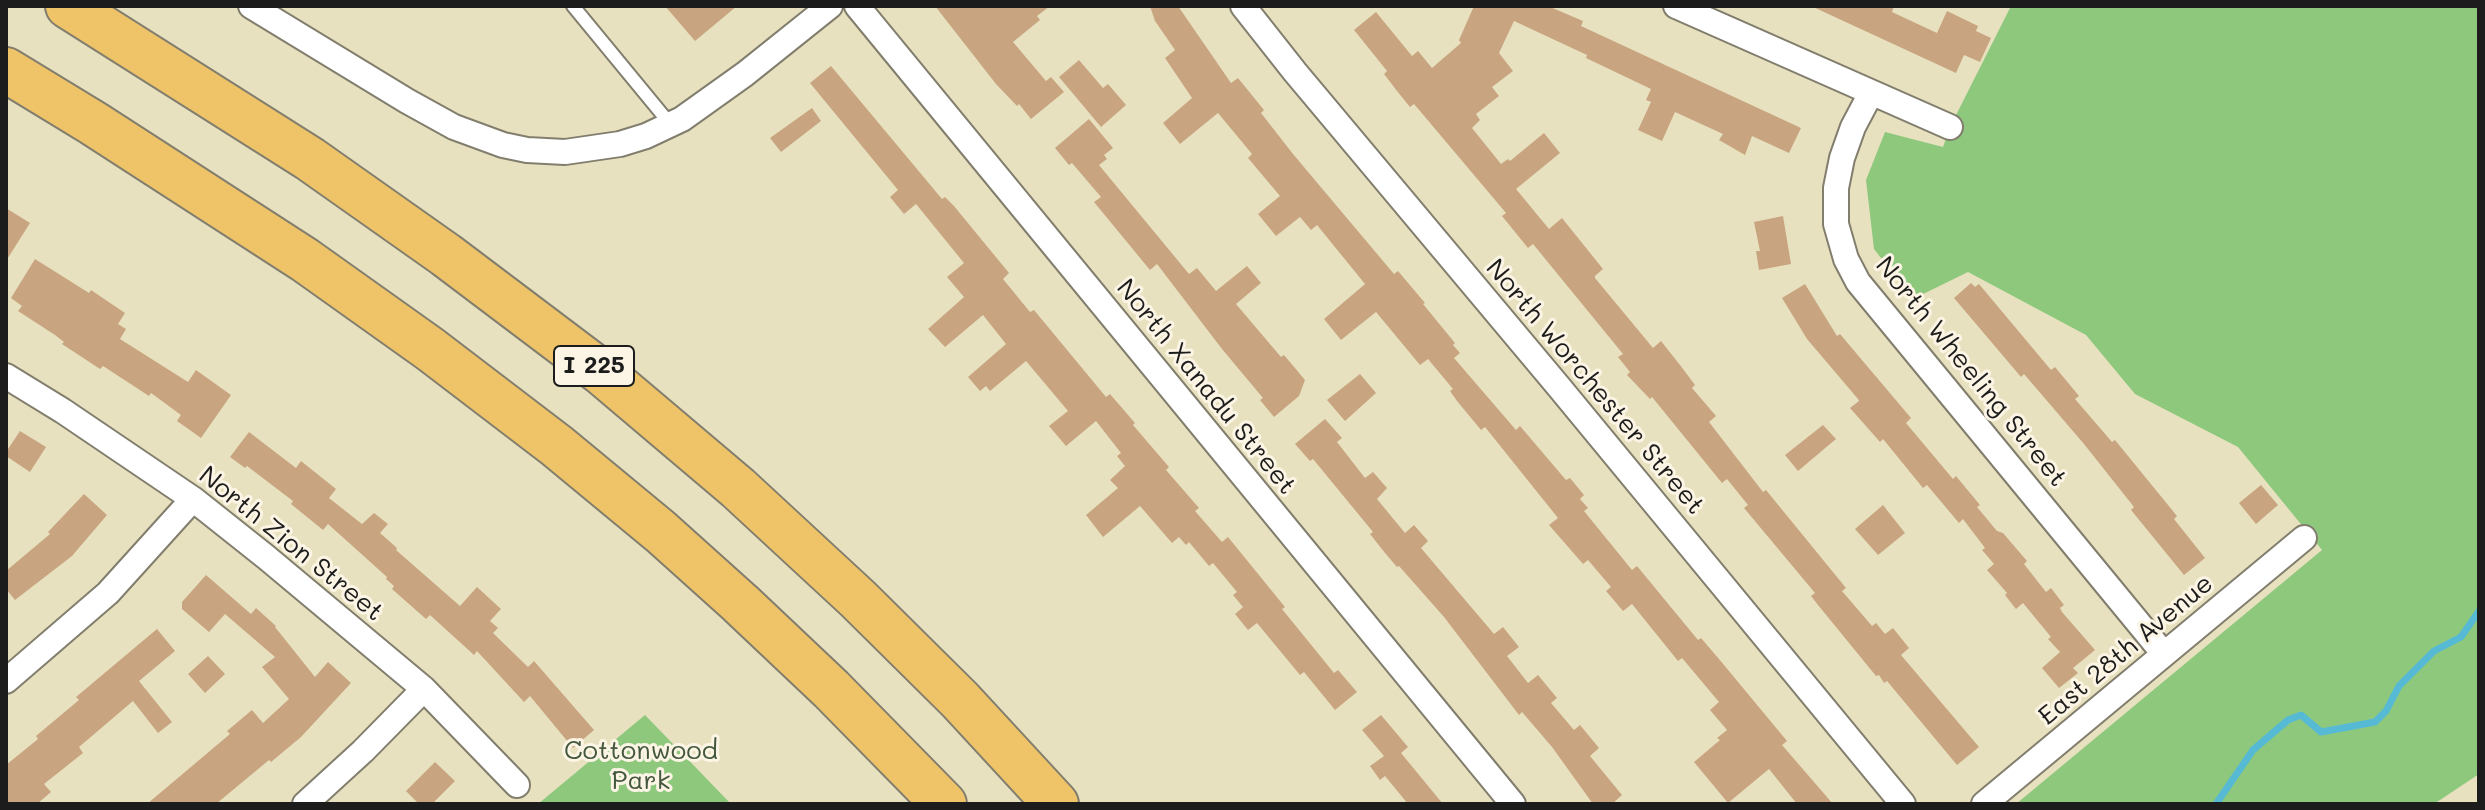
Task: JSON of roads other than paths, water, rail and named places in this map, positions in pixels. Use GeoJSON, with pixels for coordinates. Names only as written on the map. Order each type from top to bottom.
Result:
{"type":"FeatureCollection","features":[{"type":"Feature","properties":{"kind":"highway","name":"I 225"},"geometry":{"type":"LineString","coordinates":[[68,6],[310,159],[470,273],[601,372],[738,488],[847,589],[960,700],[1056,804]]}},
{"type":"Feature","properties":{"kind":"highway"},"geometry":{"type":"LineString","coordinates":[[6,70],[305,260],[523,419],[632,507],[729,593],[841,699],[944,804]]}},
{"type":"Feature","properties":{"kind":"street"},"geometry":{"type":"LineString","coordinates":[[251,6],[416,106],[480,138],[517,148],[565,152],[607,147],[671,125],[728,88],[830,6]]}},
{"type":"Feature","properties":{"kind":"street","name":"North Xanadu Street"},"geometry":{"type":"LineString","coordinates":[[857,6],[1513,804]]}},
{"type":"Feature","properties":{"kind":"street","name":"North Worchester Street"},"geometry":{"type":"LineString","coordinates":[[1243,6],[1903,804]]}},
{"type":"Feature","properties":{"kind":"street"},"geometry":{"type":"LineString","coordinates":[[1676,6],[1950,127]]}},
{"type":"Feature","properties":{"kind":"street","name":"North Wheeling Street"},"geometry":{"type":"LineString","coordinates":[[1871,93],[1853,127],[1836,188],[1836,224],[1846,259],[1871,301],[2164,654]]}},
{"type":"Feature","properties":{"kind":"street","name":"North Zion Street"},"geometry":{"type":"LineString","coordinates":[[6,376],[193,499],[266,557],[424,689],[517,785]]}},
{"type":"Feature","properties":{"kind":"street"},"geometry":{"type":"LineString","coordinates":[[6,681],[108,593],[193,499]]}},
{"type":"Feature","properties":{"kind":"street","name":"East 28th Avenue"},"geometry":{"type":"LineString","coordinates":[[1984,804],[2304,538]]}},
{"type":"Feature","properties":{"kind":"street"},"geometry":{"type":"LineString","coordinates":[[305,804],[424,689]]}},
{"type":"Feature","properties":{"kind":"lane"},"geometry":{"type":"LineString","coordinates":[[573,6],[671,125]]}},
{"type":"Feature","properties":{"kind":"waterway"},"geometry":{"type":"LineString","coordinates":[[2216,804],[2253,750],[2288,720],[2301,715],[2321,732],[2375,722],[2386,711],[2399,686],[2434,651],[2461,637],[2479,611]]}},
{"type":"Feature","properties":{"kind":"park label","name":"Cottonwood Park"},"geometry":{"type":"Point","coordinates":[641,766]}}]}
